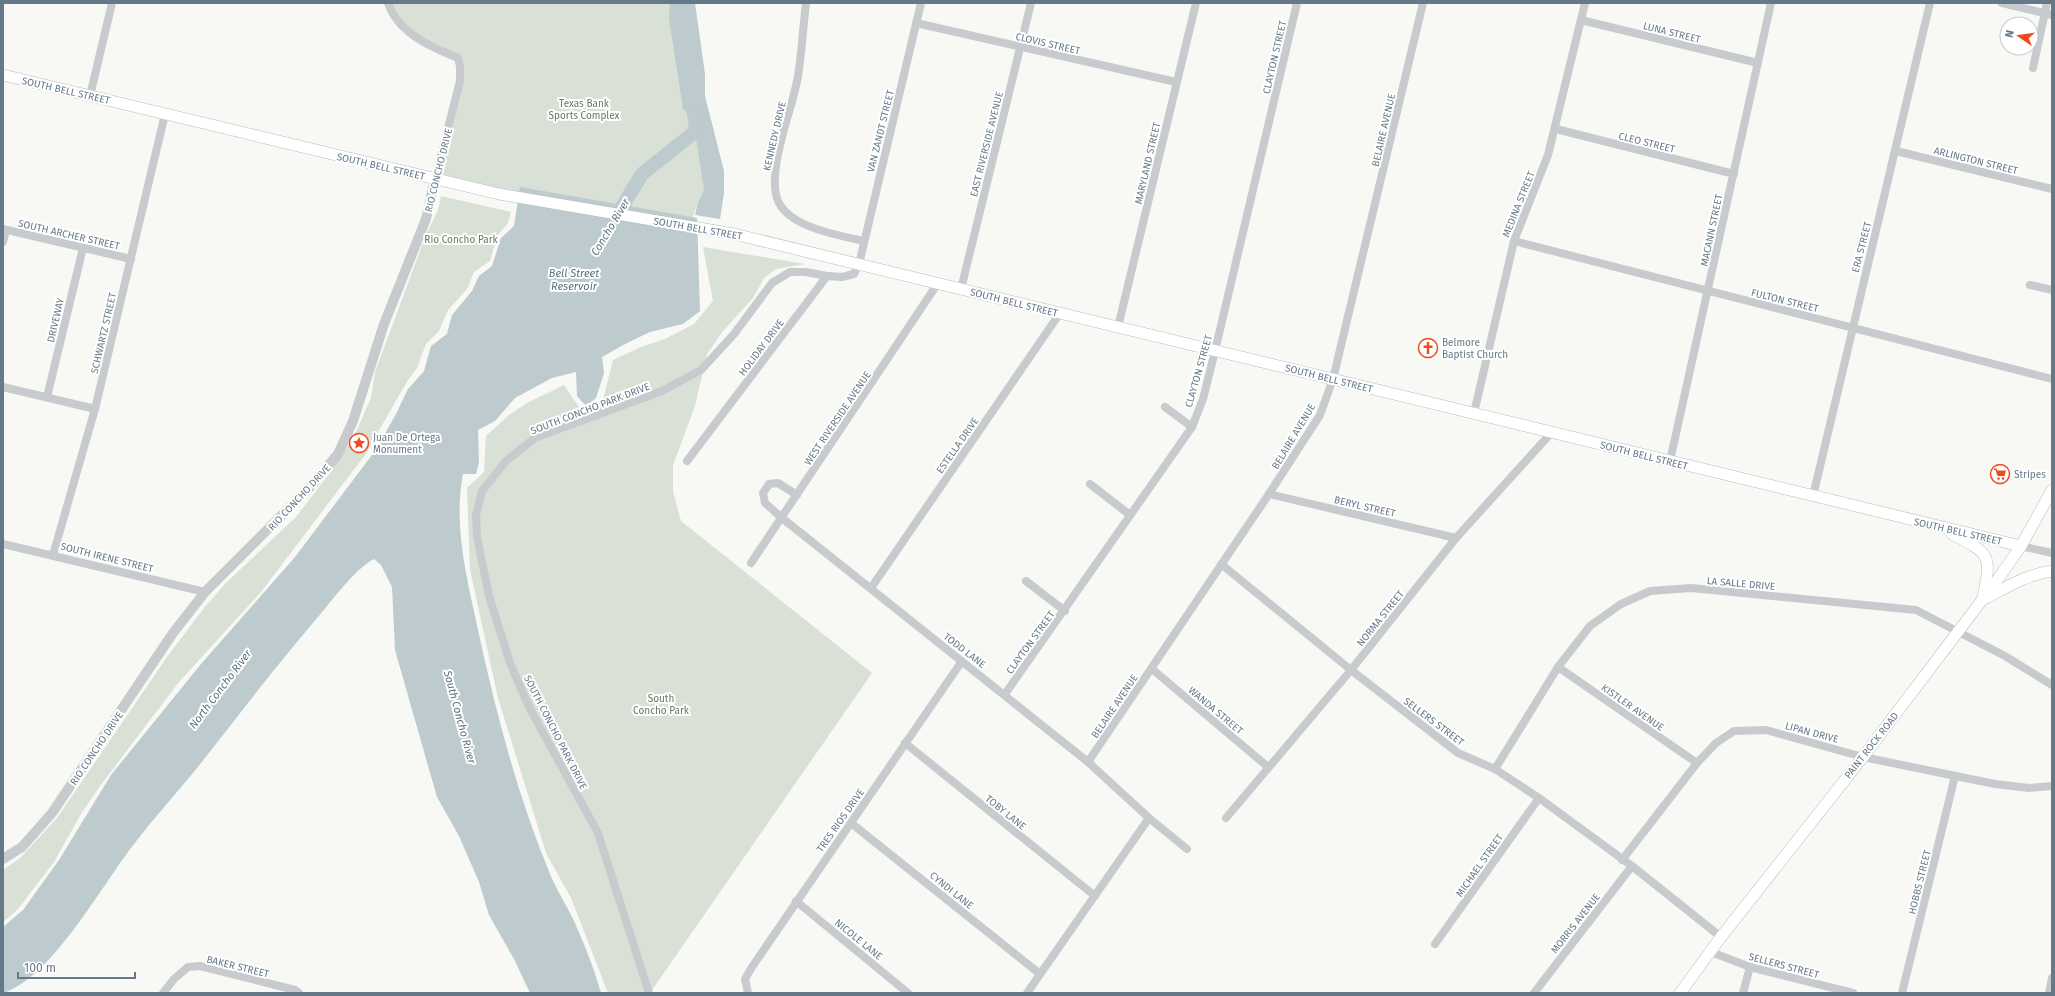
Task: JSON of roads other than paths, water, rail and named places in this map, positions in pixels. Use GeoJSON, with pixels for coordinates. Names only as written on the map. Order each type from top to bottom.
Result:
{"type":"FeatureCollection","features":[{"type":"Feature","properties":{"kind":"main road","name":"SOUTH BELL STREET"},"geometry":{"type":"LineString","coordinates":[[3,75],[499,194],[734,234],[2021,546]]}},
{"type":"Feature","properties":{"kind":"main road","name":"PAINT ROCK ROAD"},"geometry":{"type":"LineString","coordinates":[[1680,993],[1721,937],[1863,757],[1982,600],[2021,546],[2052,490]]}},
{"type":"Feature","properties":{"kind":"main road"},"geometry":{"type":"LineString","coordinates":[[1939,527],[1981,550],[1988,560],[1988,573],[1982,600]]}},
{"type":"Feature","properties":{"kind":"main road"},"geometry":{"type":"LineString","coordinates":[[1982,600],[2016,582],[2041,572],[2052,571]]}},
{"type":"Feature","properties":{"kind":"street"},"geometry":{"type":"LineString","coordinates":[[90,96],[112,3]]}},
{"type":"Feature","properties":{"kind":"street","name":"RIO CONCHO DRIVE"},"geometry":{"type":"LineString","coordinates":[[3,859],[22,847],[52,813],[174,633],[205,592],[314,483],[338,454],[353,421],[384,324],[426,219],[460,81],[460,66],[458,58],[432,47],[405,29],[388,3]]}},
{"type":"Feature","properties":{"kind":"street","name":"KENNEDY DRIVE"},"geometry":{"type":"LineString","coordinates":[[806,3],[798,76],[776,167],[774,188],[780,204],[789,215],[813,228],[864,242]]}},
{"type":"Feature","properties":{"kind":"street","name":"VAN ZANDT STREET"},"geometry":{"type":"LineString","coordinates":[[859,264],[921,3]]}},
{"type":"Feature","properties":{"kind":"street","name":"EAST RIVERSIDE AVENUE"},"geometry":{"type":"LineString","coordinates":[[961,289],[1031,3]]}},
{"type":"Feature","properties":{"kind":"street","name":"MARYLAND STREET"},"geometry":{"type":"LineString","coordinates":[[1118,327],[1196,3]]}},
{"type":"Feature","properties":{"kind":"street","name":"CLAYTON STREET"},"geometry":{"type":"LineString","coordinates":[[1004,694],[1065,611],[1192,427],[1203,398],[1215,350],[1297,3]]}},
{"type":"Feature","properties":{"kind":"street","name":"BELAIRE AVENUE"},"geometry":{"type":"LineString","coordinates":[[1088,762],[1152,669],[1320,415],[1333,379],[1424,3]]}},
{"type":"Feature","properties":{"kind":"street","name":"MEDINA STREET"},"geometry":{"type":"LineString","coordinates":[[1474,413],[1514,241],[1548,155],[1556,129],[1585,3]]}},
{"type":"Feature","properties":{"kind":"street","name":"MACANN STREET"},"geometry":{"type":"LineString","coordinates":[[1670,461],[1771,3]]}},
{"type":"Feature","properties":{"kind":"street","name":"ERA STREET"},"geometry":{"type":"LineString","coordinates":[[1813,496],[1851,328],[1896,151],[1930,3]]}},
{"type":"Feature","properties":{"kind":"street"},"geometry":{"type":"LineString","coordinates":[[2002,3],[2048,14]]}},
{"type":"Feature","properties":{"kind":"street"},"geometry":{"type":"LineString","coordinates":[[2033,68],[2048,14],[2047,3]]}},
{"type":"Feature","properties":{"kind":"street","name":"LUNA STREET"},"geometry":{"type":"LineString","coordinates":[[1581,20],[1758,63]]}},
{"type":"Feature","properties":{"kind":"street","name":"CLOVIS STREET"},"geometry":{"type":"LineString","coordinates":[[916,23],[1176,82]]}},
{"type":"Feature","properties":{"kind":"street","name":"SCHWARTZ STREET"},"geometry":{"type":"LineString","coordinates":[[53,554],[95,409],[165,114]]}},
{"type":"Feature","properties":{"kind":"street","name":"CLEO STREET"},"geometry":{"type":"LineString","coordinates":[[1556,129],[1734,174]]}},
{"type":"Feature","properties":{"kind":"street","name":"ARLINGTON STREET"},"geometry":{"type":"LineString","coordinates":[[1896,151],[2052,189]]}},
{"type":"Feature","properties":{"kind":"street"},"geometry":{"type":"LineString","coordinates":[[3,242],[4,229]]}},
{"type":"Feature","properties":{"kind":"street","name":"SOUTH ARCHER STREET"},"geometry":{"type":"LineString","coordinates":[[4,229],[131,259]]}},
{"type":"Feature","properties":{"kind":"street","name":"FULTON STREET"},"geometry":{"type":"LineString","coordinates":[[1514,241],[2052,379]]}},
{"type":"Feature","properties":{"kind":"street","name":"DRIVEWAY"},"geometry":{"type":"LineString","coordinates":[[47,397],[83,248]]}},
{"type":"Feature","properties":{"kind":"street"},"geometry":{"type":"LineString","coordinates":[[827,276],[842,277],[854,274],[859,264]]}},
{"type":"Feature","properties":{"kind":"street","name":"SOUTH CONCHO PARK DRIVE"},"geometry":{"type":"LineString","coordinates":[[649,993],[598,833],[529,707],[510,663],[489,596],[477,537],[476,515],[482,491],[506,461],[535,438],[662,391],[701,370],[734,334],[772,283],[790,272],[806,272],[827,276]]}},
{"type":"Feature","properties":{"kind":"street","name":"HOLIDAY DRIVE"},"geometry":{"type":"LineString","coordinates":[[687,461],[827,276]]}},
{"type":"Feature","properties":{"kind":"street","name":"WEST RIVERSIDE AVENUE"},"geometry":{"type":"LineString","coordinates":[[751,563],[938,284]]}},
{"type":"Feature","properties":{"kind":"street"},"geometry":{"type":"LineString","coordinates":[[2030,285],[2052,290]]}},
{"type":"Feature","properties":{"kind":"street","name":"ESTELLA DRIVE"},"geometry":{"type":"LineString","coordinates":[[871,588],[1060,313]]}},
{"type":"Feature","properties":{"kind":"street"},"geometry":{"type":"LineString","coordinates":[[3,387],[95,409]]}},
{"type":"Feature","properties":{"kind":"street"},"geometry":{"type":"LineString","coordinates":[[1165,407],[1192,427]]}},
{"type":"Feature","properties":{"kind":"street","name":"NORMA STREET"},"geometry":{"type":"LineString","coordinates":[[1226,818],[1351,670],[1456,538],[1552,432]]}},
{"type":"Feature","properties":{"kind":"street","name":"TODD LANE"},"geometry":{"type":"LineString","coordinates":[[796,495],[778,483],[769,484],[763,493],[765,503],[782,518],[1088,762],[1149,818],[1187,849]]}},
{"type":"Feature","properties":{"kind":"street"},"geometry":{"type":"LineString","coordinates":[[1090,484],[1130,515]]}},
{"type":"Feature","properties":{"kind":"street","name":"BERYL STREET"},"geometry":{"type":"LineString","coordinates":[[1269,494],[1456,538]]}},
{"type":"Feature","properties":{"kind":"street","name":"SOUTH IRENE STREET"},"geometry":{"type":"LineString","coordinates":[[3,544],[53,554],[205,592]]}},
{"type":"Feature","properties":{"kind":"street"},"geometry":{"type":"LineString","coordinates":[[2021,546],[2052,553]]}},
{"type":"Feature","properties":{"kind":"street","name":"SELLERS STREET"},"geometry":{"type":"LineString","coordinates":[[1221,564],[1351,670],[1458,752],[1495,769],[1539,798],[1632,866],[1721,937]]}},
{"type":"Feature","properties":{"kind":"street"},"geometry":{"type":"LineString","coordinates":[[1026,581],[1065,611]]}},
{"type":"Feature","properties":{"kind":"street","name":"LA SALLE DRIVE"},"geometry":{"type":"LineString","coordinates":[[1495,769],[1558,667],[1590,626],[1620,604],[1650,591],[1691,588],[1916,610],[2005,656],[2052,685]]}},
{"type":"Feature","properties":{"kind":"street","name":"TRES RIOS DRIVE"},"geometry":{"type":"LineString","coordinates":[[748,993],[745,979],[796,901],[962,661]]}},
{"type":"Feature","properties":{"kind":"street","name":"KISTLER AVENUE"},"geometry":{"type":"LineString","coordinates":[[1558,667],[1697,763]]}},
{"type":"Feature","properties":{"kind":"street","name":"WANDA STREET"},"geometry":{"type":"LineString","coordinates":[[1152,669],[1268,767]]}},
{"type":"Feature","properties":{"kind":"street","name":"LIPAN DRIVE"},"geometry":{"type":"LineString","coordinates":[[1622,860],[1697,763],[1716,743],[1734,731],[1766,730],[1863,757],[1995,784],[2029,788],[2052,786]]}},
{"type":"Feature","properties":{"kind":"street","name":"TOBY LANE"},"geometry":{"type":"LineString","coordinates":[[905,743],[1095,896]]}},
{"type":"Feature","properties":{"kind":"street","name":"HOBBS STREET"},"geometry":{"type":"LineString","coordinates":[[1902,993],[1955,776]]}},
{"type":"Feature","properties":{"kind":"street","name":"MICHAEL STREET"},"geometry":{"type":"LineString","coordinates":[[1435,944],[1539,798]]}},
{"type":"Feature","properties":{"kind":"street"},"geometry":{"type":"LineString","coordinates":[[1027,993],[1149,818]]}},
{"type":"Feature","properties":{"kind":"street","name":"CYNDI LANE"},"geometry":{"type":"LineString","coordinates":[[851,823],[1040,974]]}},
{"type":"Feature","properties":{"kind":"street","name":"MORRIS AVENUE"},"geometry":{"type":"LineString","coordinates":[[1534,993],[1632,866]]}},
{"type":"Feature","properties":{"kind":"street","name":"NICOLE LANE"},"geometry":{"type":"LineString","coordinates":[[796,901],[908,993]]}},
{"type":"Feature","properties":{"kind":"street","name":"SELLERS STREET"},"geometry":{"type":"LineString","coordinates":[[1711,952],[1750,967],[1853,993]]}},
{"type":"Feature","properties":{"kind":"street","name":"BAKER STREET"},"geometry":{"type":"LineString","coordinates":[[163,993],[174,979],[188,967],[200,966],[297,991]]}},
{"type":"Feature","properties":{"kind":"street"},"geometry":{"type":"LineString","coordinates":[[1743,993],[1750,967]]}},
{"type":"Feature","properties":{"kind":"street"},"geometry":{"type":"LineString","coordinates":[[2049,993],[2052,978]]}},
{"type":"Feature","properties":{"kind":"water"},"geometry":{"type":"Polygon","coordinates":[[[670,3],[695,3],[705,74],[705,96],[724,171],[724,193],[720,219],[695,215],[698,202],[704,190],[693,119],[683,109],[669,18],[670,3]]]}},
{"type":"Feature","properties":{"kind":"water"},"geometry":{"type":"Polygon","coordinates":[[[520,187],[697,218],[700,311],[683,324],[650,332],[602,357],[604,373],[596,398],[586,406],[577,396],[576,372],[552,378],[515,398],[495,421],[478,430],[479,462],[476,474],[463,474],[460,493],[460,532],[466,572],[485,661],[508,753],[538,844],[552,880],[581,937],[601,993],[530,993],[514,959],[489,915],[479,882],[459,836],[437,797],[395,650],[392,587],[381,565],[374,559],[366,564],[350,579],[282,660],[197,768],[139,838],[90,907],[56,951],[39,970],[21,984],[3,993],[3,927],[23,910],[59,860],[111,775],[201,664],[295,557],[375,451],[408,389],[424,371],[431,346],[447,334],[452,315],[472,291],[479,276],[492,266],[501,238],[514,226],[520,187]]]}},
{"type":"Feature","properties":{"kind":"waterway","name":"Concho River"},"geometry":{"type":"LineString","coordinates":[[614,220],[642,174],[696,131],[694,113]]}},
{"type":"Feature","properties":{"kind":"place","name":"Belmore Baptist Church"},"geometry":{"type":"Point","coordinates":[1428,348]}},
{"type":"Feature","properties":{"kind":"place","name":"Juan De Ortega Monument"},"geometry":{"type":"Point","coordinates":[359,443]}},
{"type":"Feature","properties":{"kind":"place","name":"Stripes"},"geometry":{"type":"Point","coordinates":[2000,474]}},
{"type":"Feature","properties":{"kind":"park label","name":"Texas Bank Sports Complex"},"geometry":{"type":"Point","coordinates":[584,108]}},
{"type":"Feature","properties":{"kind":"park label","name":"Rio Concho Park"},"geometry":{"type":"Point","coordinates":[461,239]}},
{"type":"Feature","properties":{"kind":"park label","name":"South Concho Park"},"geometry":{"type":"Point","coordinates":[661,704]}},
{"type":"Feature","properties":{"kind":"water label","name":"Bell Street Reservoir"},"geometry":{"type":"Point","coordinates":[574,279]}},
{"type":"Feature","properties":{"kind":"water label","name":"North Concho River"},"geometry":{"type":"Point","coordinates":[220,689]}},
{"type":"Feature","properties":{"kind":"water label","name":"South Concho River"},"geometry":{"type":"Point","coordinates":[460,717]}}]}
